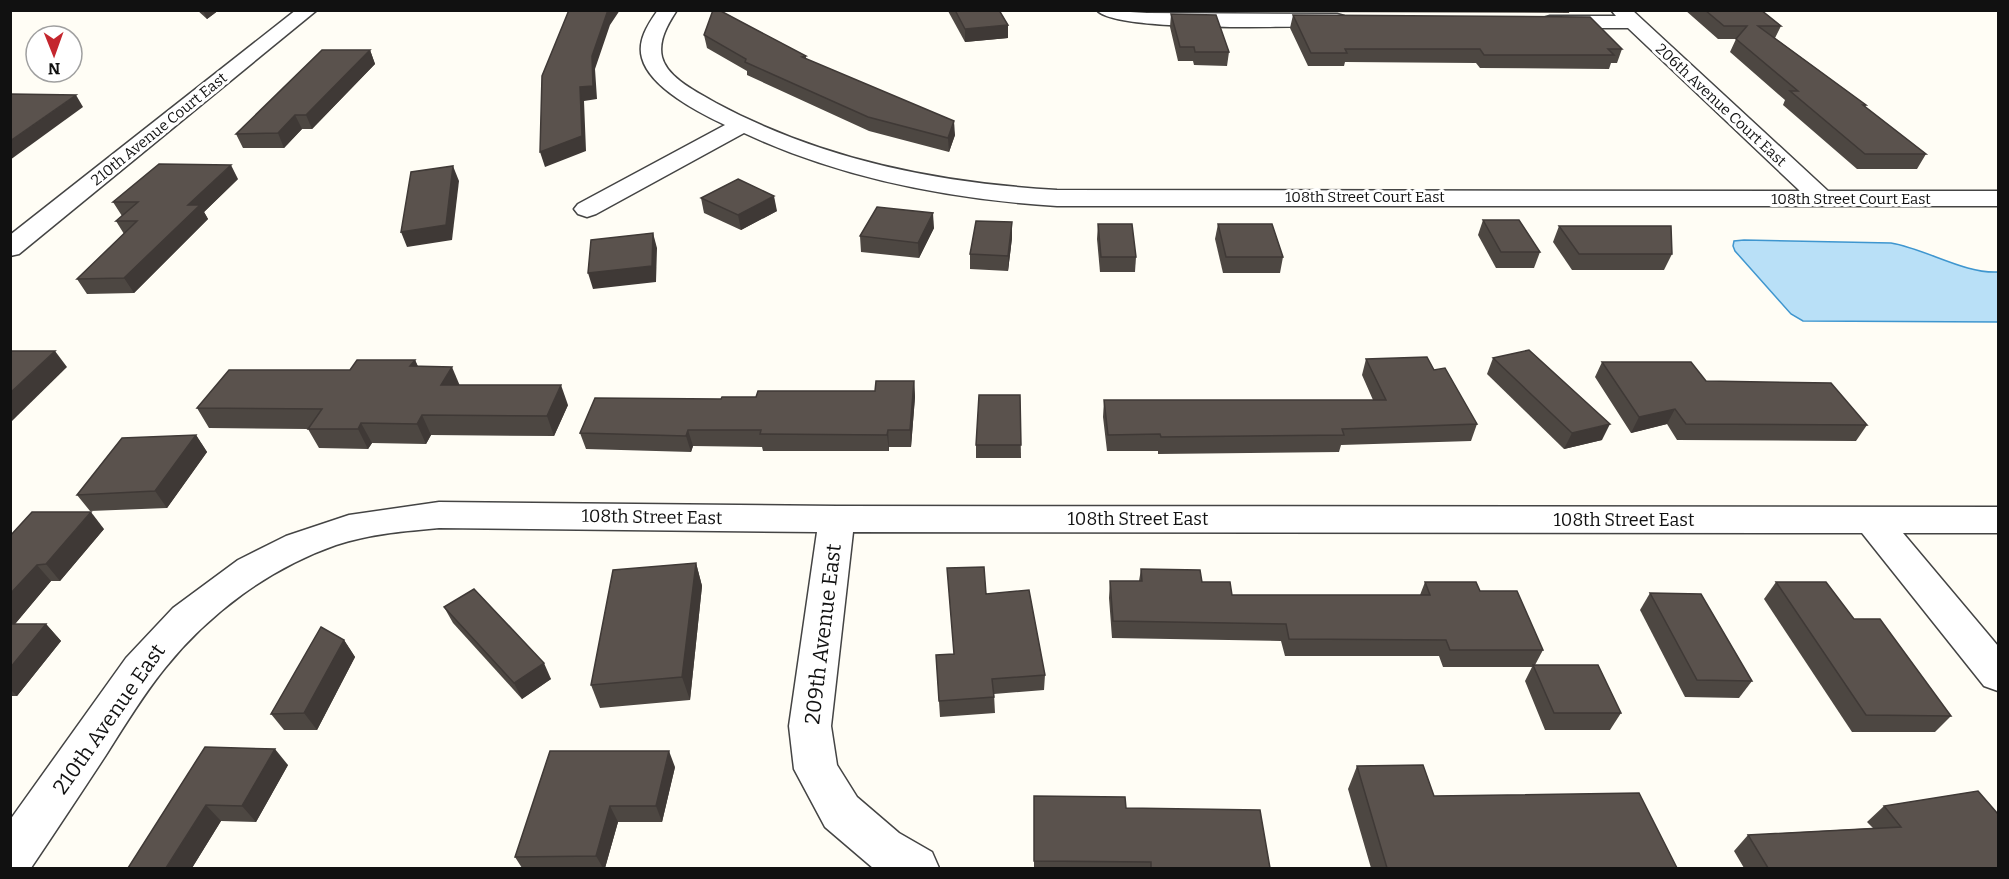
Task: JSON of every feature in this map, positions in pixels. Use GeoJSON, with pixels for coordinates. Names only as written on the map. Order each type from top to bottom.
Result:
{"type":"FeatureCollection","features":[{"type":"Feature","properties":{"kind":"street","name":"210th Avenue Court East"},"geometry":{"type":"LineString","coordinates":[[10,248],[308,10]]}},
{"type":"Feature","properties":{"kind":"street"},"geometry":{"type":"LineString","coordinates":[[668,10],[651,42],[654,64],[663,76],[687,95],[742,125]]}},
{"type":"Feature","properties":{"kind":"street"},"geometry":{"type":"LineString","coordinates":[[1106,10],[1117,15],[1147,19],[1360,21]]}},
{"type":"Feature","properties":{"kind":"street"},"geometry":{"type":"LineString","coordinates":[[1526,22],[1626,16]]}},
{"type":"Feature","properties":{"kind":"street","name":"206th Avenue Court East"},"geometry":{"type":"LineString","coordinates":[[1626,16],[1821,198]]}},
{"type":"Feature","properties":{"kind":"street"},"geometry":{"type":"LineString","coordinates":[[587,209],[742,125]]}},
{"type":"Feature","properties":{"kind":"street","name":"108th Street Court East"},"geometry":{"type":"LineString","coordinates":[[742,125],[818,154],[887,176],[961,189],[1027,196],[1998,199]]}},
{"type":"Feature","properties":{"kind":"street","name":"108th Street East"},"geometry":{"type":"LineString","coordinates":[[282,553],[349,528],[439,515],[837,519],[1998,520]]}},
{"type":"Feature","properties":{"kind":"street","name":"209th Avenue East"},"geometry":{"type":"LineString","coordinates":[[837,519],[810,726],[816,769],[841,812],[883,849],[915,868]]}},
{"type":"Feature","properties":{"kind":"street"},"geometry":{"type":"LineString","coordinates":[[1872,520],[1998,674]]}},
{"type":"Feature","properties":{"kind":"street","name":"210th Avenue East"},"geometry":{"type":"LineString","coordinates":[[10,860],[128,687],[166,639],[219,591],[282,553]]}},
{"type":"Feature","properties":{"kind":"water"},"geometry":{"type":"Polygon","coordinates":[[[1734,241],[1891,243],[1972,269],[1998,272],[1998,322],[1803,321],[1791,314],[1735,251],[1734,241]]]}},
{"type":"Feature","properties":{"kind":"building"},"geometry":{"type":"Polygon","coordinates":[[[569,10],[608,10],[592,56],[593,86],[580,87],[582,136],[540,152],[542,76],[569,10]]]}},
{"type":"Feature","properties":{"kind":"building"},"geometry":{"type":"Polygon","coordinates":[[[713,10],[719,10],[806,56],[802,57],[954,121],[948,138],[868,117],[745,62],[746,59],[704,35],[713,10]]]}},
{"type":"Feature","properties":{"kind":"building"},"geometry":{"type":"Polygon","coordinates":[[[955,10],[999,10],[1008,25],[965,29],[955,10]]]}},
{"type":"Feature","properties":{"kind":"building"},"geometry":{"type":"Polygon","coordinates":[[[1705,10],[1761,10],[1781,26],[1758,26],[1866,105],[1863,105],[1926,154],[1865,154],[1790,91],[1798,91],[1736,39],[1747,26],[1724,26],[1705,10]]]}},
{"type":"Feature","properties":{"kind":"building"},"geometry":{"type":"Polygon","coordinates":[[[1171,14],[1216,15],[1229,52],[1195,52],[1194,47],[1180,47],[1171,14]]]}},
{"type":"Feature","properties":{"kind":"building"},"geometry":{"type":"Polygon","coordinates":[[[1293,15],[1590,17],[1622,49],[1608,49],[1614,55],[1484,55],[1480,49],[1345,49],[1347,53],[1311,53],[1293,15]]]}},
{"type":"Feature","properties":{"kind":"building"},"geometry":{"type":"Polygon","coordinates":[[[322,50],[370,50],[306,115],[295,115],[278,133],[236,134],[322,50]]]}},
{"type":"Feature","properties":{"kind":"building"},"geometry":{"type":"Polygon","coordinates":[[[10,94],[76,95],[10,141],[10,94]]]}},
{"type":"Feature","properties":{"kind":"building"},"geometry":{"type":"Polygon","coordinates":[[[159,164],[231,165],[188,205],[200,205],[124,278],[77,279],[137,221],[116,221],[138,202],[113,202],[159,164]]]}},
{"type":"Feature","properties":{"kind":"building"},"geometry":{"type":"Polygon","coordinates":[[[453,166],[446,225],[401,232],[411,172],[453,166]]]}},
{"type":"Feature","properties":{"kind":"building"},"geometry":{"type":"Polygon","coordinates":[[[738,179],[774,196],[738,215],[701,198],[738,179]]]}},
{"type":"Feature","properties":{"kind":"building"},"geometry":{"type":"Polygon","coordinates":[[[877,207],[933,213],[918,243],[860,236],[877,207]]]}},
{"type":"Feature","properties":{"kind":"building"},"geometry":{"type":"Polygon","coordinates":[[[1483,220],[1519,220],[1540,252],[1501,252],[1483,220]]]}},
{"type":"Feature","properties":{"kind":"building"},"geometry":{"type":"Polygon","coordinates":[[[976,221],[1012,222],[1008,256],[970,254],[976,221]]]}},
{"type":"Feature","properties":{"kind":"building"},"geometry":{"type":"Polygon","coordinates":[[[1098,224],[1132,224],[1136,257],[1101,257],[1098,224]]]}},
{"type":"Feature","properties":{"kind":"building"},"geometry":{"type":"Polygon","coordinates":[[[1218,224],[1272,224],[1283,257],[1226,257],[1218,224]]]}},
{"type":"Feature","properties":{"kind":"building"},"geometry":{"type":"Polygon","coordinates":[[[1559,226],[1671,226],[1672,254],[1579,254],[1559,226]]]}},
{"type":"Feature","properties":{"kind":"building"},"geometry":{"type":"Polygon","coordinates":[[[653,233],[652,266],[588,273],[591,240],[653,233]]]}},
{"type":"Feature","properties":{"kind":"building"},"geometry":{"type":"Polygon","coordinates":[[[1529,350],[1610,424],[1572,433],[1493,358],[1529,350]]]}},
{"type":"Feature","properties":{"kind":"building"},"geometry":{"type":"Polygon","coordinates":[[[10,351],[55,351],[10,393],[10,351]]]}},
{"type":"Feature","properties":{"kind":"building"},"geometry":{"type":"Polygon","coordinates":[[[1427,357],[1434,370],[1445,368],[1477,424],[1342,429],[1344,435],[1161,437],[1160,434],[1108,435],[1104,400],[1386,400],[1366,359],[1427,357]]]}},
{"type":"Feature","properties":{"kind":"building"},"geometry":{"type":"Polygon","coordinates":[[[357,360],[415,360],[410,366],[452,367],[441,385],[561,385],[547,416],[422,415],[417,424],[361,423],[358,429],[308,429],[322,409],[197,408],[229,370],[350,370],[357,360]]]}},
{"type":"Feature","properties":{"kind":"building"},"geometry":{"type":"Polygon","coordinates":[[[1602,362],[1691,362],[1706,381],[1831,383],[1867,425],[1686,424],[1675,409],[1639,417],[1602,362]]]}},
{"type":"Feature","properties":{"kind":"building"},"geometry":{"type":"Polygon","coordinates":[[[876,381],[914,381],[910,430],[888,430],[887,435],[760,434],[761,430],[688,430],[686,436],[580,433],[595,398],[721,399],[722,397],[756,397],[758,391],[875,391],[876,381]]]}},
{"type":"Feature","properties":{"kind":"building"},"geometry":{"type":"Polygon","coordinates":[[[979,395],[1020,395],[1021,445],[976,445],[979,395]]]}},
{"type":"Feature","properties":{"kind":"building"},"geometry":{"type":"Polygon","coordinates":[[[196,435],[155,491],[77,495],[122,438],[196,435]]]}},
{"type":"Feature","properties":{"kind":"building"},"geometry":{"type":"Polygon","coordinates":[[[32,512],[91,512],[46,564],[37,565],[10,594],[10,536],[32,512]]]}},
{"type":"Feature","properties":{"kind":"building"},"geometry":{"type":"Polygon","coordinates":[[[696,563],[682,677],[591,685],[613,570],[696,563]]]}},
{"type":"Feature","properties":{"kind":"building"},"geometry":{"type":"Polygon","coordinates":[[[984,567],[986,594],[1029,590],[1045,675],[992,679],[994,697],[939,701],[936,655],[954,654],[947,568],[984,567]]]}},
{"type":"Feature","properties":{"kind":"building"},"geometry":{"type":"Polygon","coordinates":[[[1141,569],[1200,570],[1202,582],[1230,582],[1232,595],[1430,595],[1425,582],[1476,582],[1480,591],[1517,591],[1543,650],[1450,650],[1446,640],[1289,639],[1286,624],[1113,621],[1110,581],[1142,581],[1141,569]]]}},
{"type":"Feature","properties":{"kind":"building"},"geometry":{"type":"Polygon","coordinates":[[[1776,582],[1826,582],[1854,619],[1880,619],[1951,716],[1866,715],[1776,582]]]}},
{"type":"Feature","properties":{"kind":"building"},"geometry":{"type":"Polygon","coordinates":[[[474,589],[544,663],[514,683],[444,607],[474,589]]]}},
{"type":"Feature","properties":{"kind":"building"},"geometry":{"type":"Polygon","coordinates":[[[1650,593],[1701,594],[1752,681],[1697,680],[1650,593]]]}},
{"type":"Feature","properties":{"kind":"building"},"geometry":{"type":"Polygon","coordinates":[[[10,624],[46,624],[10,668],[10,624]]]}},
{"type":"Feature","properties":{"kind":"building"},"geometry":{"type":"Polygon","coordinates":[[[321,627],[344,640],[304,713],[271,714],[321,627]]]}},
{"type":"Feature","properties":{"kind":"building"},"geometry":{"type":"Polygon","coordinates":[[[1533,665],[1598,665],[1621,713],[1554,713],[1533,665]]]}},
{"type":"Feature","properties":{"kind":"building"},"geometry":{"type":"Polygon","coordinates":[[[205,747],[275,749],[242,806],[206,805],[166,868],[128,868],[205,747]]]}},
{"type":"Feature","properties":{"kind":"building"},"geometry":{"type":"Polygon","coordinates":[[[550,751],[669,751],[656,806],[610,806],[596,856],[515,857],[550,751]]]}},
{"type":"Feature","properties":{"kind":"building"},"geometry":{"type":"Polygon","coordinates":[[[1423,765],[1434,796],[1639,793],[1677,868],[1387,868],[1357,766],[1423,765]]]}},
{"type":"Feature","properties":{"kind":"building"},"geometry":{"type":"Polygon","coordinates":[[[1978,791],[1998,814],[1998,868],[1768,868],[1748,835],[1901,827],[1884,806],[1978,791]]]}},
{"type":"Feature","properties":{"kind":"building"},"geometry":{"type":"Polygon","coordinates":[[[1034,796],[1125,797],[1126,808],[1260,810],[1270,868],[1151,868],[1151,862],[1034,861],[1034,796]]]}}]}
